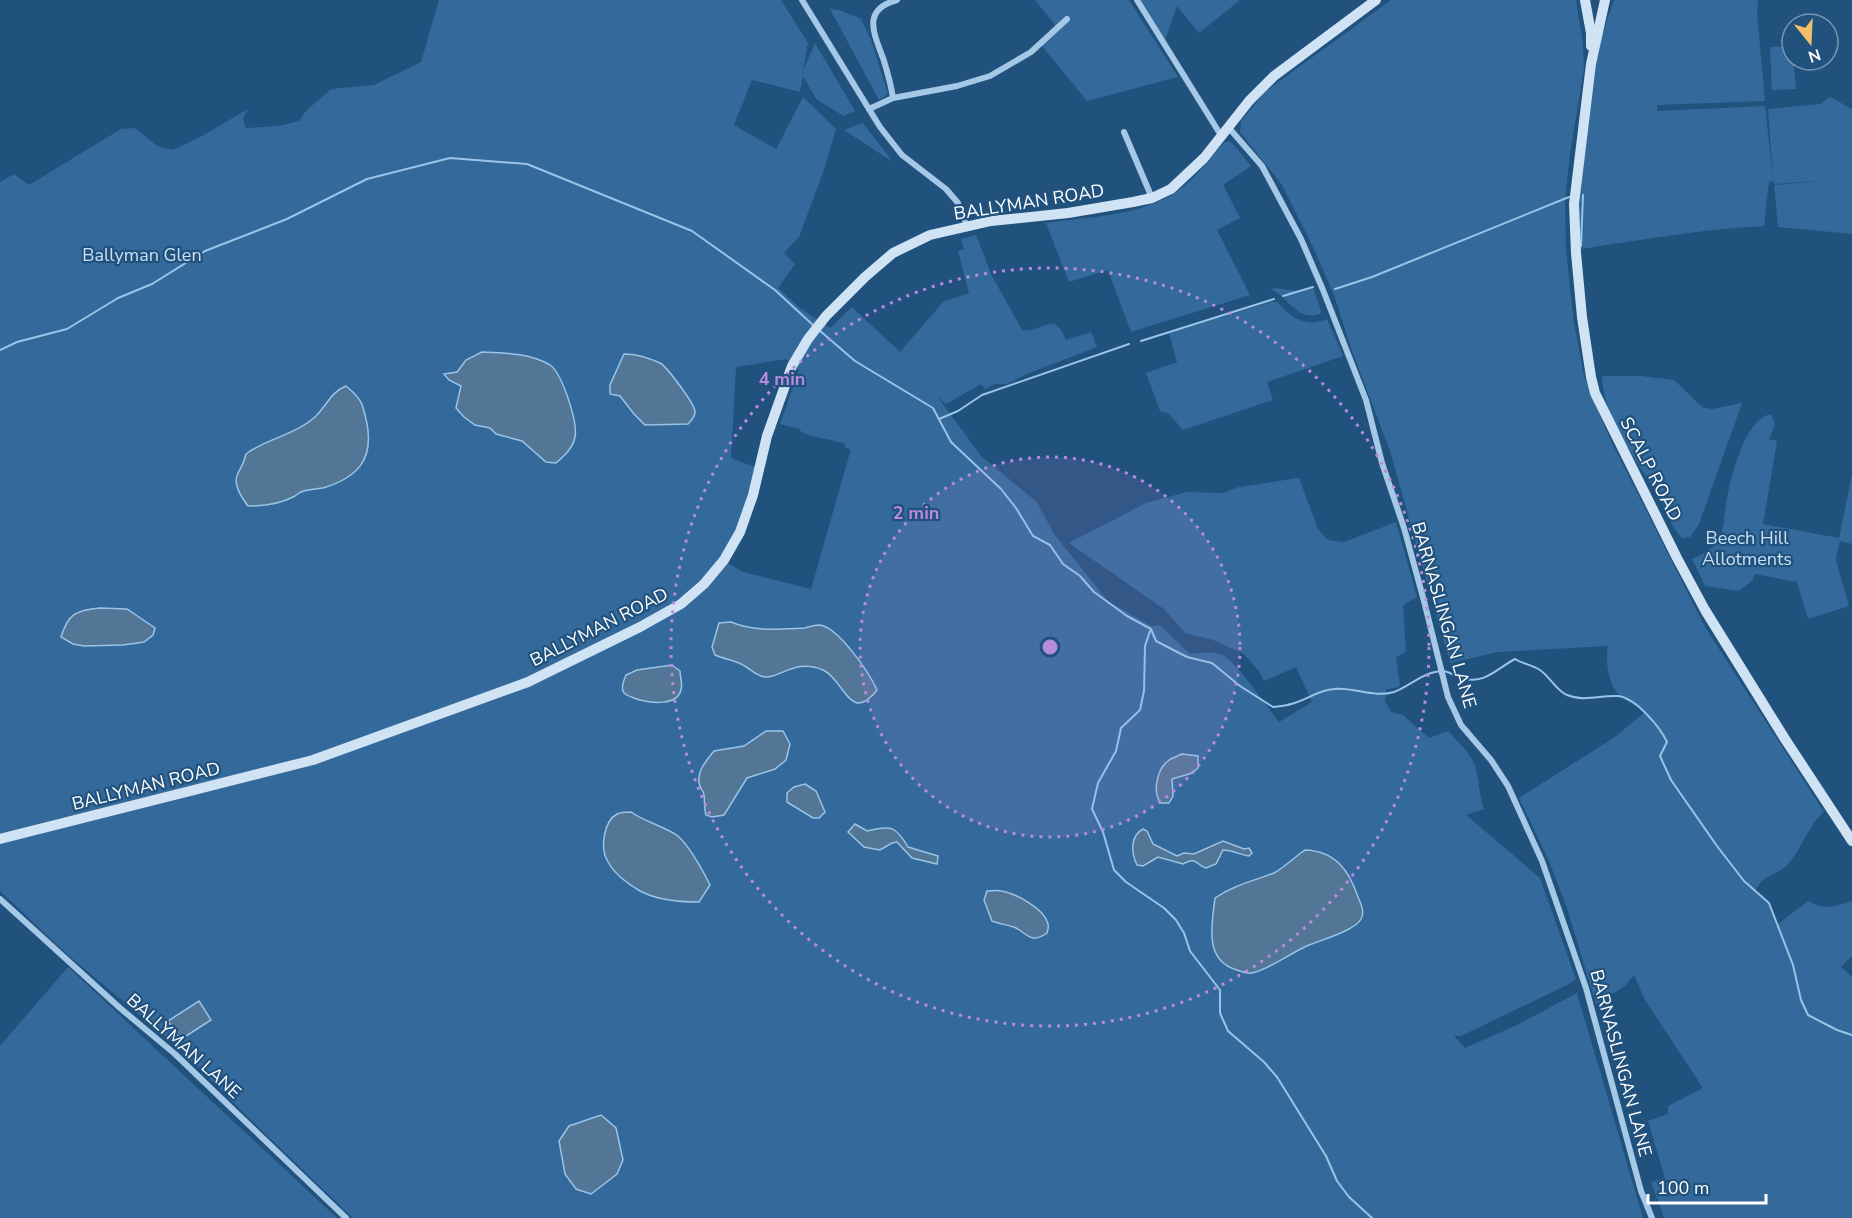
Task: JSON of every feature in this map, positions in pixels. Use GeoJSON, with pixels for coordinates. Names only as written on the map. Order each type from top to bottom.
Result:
{"type":"FeatureCollection","features":[{"type":"Feature","properties":{"kind":"street"},"geometry":{"type":"LineString","coordinates":[[802,0],[836,51],[868,109],[902,155],[946,189],[958,203],[967,226]]}},
{"type":"Feature","properties":{"kind":"street"},"geometry":{"type":"LineString","coordinates":[[892,98],[891,83],[873,34],[872,25],[874,15],[880,8],[897,0]]}},
{"type":"Feature","properties":{"kind":"street"},"geometry":{"type":"LineString","coordinates":[[1137,0],[1222,137]]}},
{"type":"Feature","properties":{"kind":"street","name":"BALLYMAN ROAD"},"geometry":{"type":"LineString","coordinates":[[0,839],[313,760],[528,682],[640,627],[681,604],[704,584],[724,560],[740,532],[753,495],[780,397],[792,366],[808,339],[849,291],[893,253],[908,244],[930,236],[991,221],[1068,213],[1152,198],[1171,189],[1222,137],[1249,101],[1274,76],[1376,0]]}},
{"type":"Feature","properties":{"kind":"street"},"geometry":{"type":"LineString","coordinates":[[1585,0],[1591,33],[1591,64]]}},
{"type":"Feature","properties":{"kind":"street"},"geometry":{"type":"LineString","coordinates":[[1591,64],[1605,0]]}},
{"type":"Feature","properties":{"kind":"street"},"geometry":{"type":"LineString","coordinates":[[868,109],[892,98],[957,86],[990,76],[1031,52],[1067,19]]}},
{"type":"Feature","properties":{"kind":"street","name":"SCALP ROAD"},"geometry":{"type":"LineString","coordinates":[[1591,64],[1574,204],[1582,317],[1595,393],[1705,610],[1852,841]]}},
{"type":"Feature","properties":{"kind":"street","name":"BARNASLINGAN LANE"},"geometry":{"type":"LineString","coordinates":[[1229,128],[1262,166],[1301,239],[1366,400],[1382,463],[1416,570],[1448,697],[1461,724],[1491,760],[1508,786],[1542,861],[1586,988],[1641,1191],[1652,1218]]}},
{"type":"Feature","properties":{"kind":"street"},"geometry":{"type":"LineString","coordinates":[[1124,132],[1152,198]]}},
{"type":"Feature","properties":{"kind":"street","name":"BALLYMAN LANE"},"geometry":{"type":"LineString","coordinates":[[0,899],[120,1008],[175,1054],[346,1218]]}},
{"type":"Feature","properties":{"kind":"green space","name":"Ballyman Glen"},"geometry":{"type":"Polygon","coordinates":[[[439,0],[781,0],[808,43],[803,71],[815,43],[855,111],[844,116],[817,100],[803,76],[800,92],[752,80],[734,125],[776,149],[803,97],[836,129],[824,170],[799,237],[784,253],[795,264],[778,288],[800,308],[830,328],[852,307],[900,352],[943,302],[969,293],[958,251],[964,249],[961,239],[976,235],[992,276],[1022,330],[1052,324],[1057,326],[1066,340],[1091,332],[1097,347],[1007,384],[995,384],[985,389],[981,384],[946,404],[937,396],[981,456],[1037,502],[1054,534],[1108,601],[1151,626],[1160,625],[1190,654],[1214,653],[1228,659],[1279,722],[1312,702],[1296,667],[1264,681],[1259,671],[1244,654],[1213,640],[1185,633],[1164,609],[1069,543],[1146,503],[1187,492],[1223,493],[1239,487],[1299,478],[1318,529],[1328,540],[1344,542],[1396,522],[1417,597],[1403,605],[1406,652],[1396,657],[1400,686],[1386,690],[1385,701],[1391,712],[1403,715],[1429,738],[1448,731],[1470,756],[1476,770],[1484,809],[1466,815],[1540,878],[1576,979],[1461,1036],[1454,1036],[1465,1048],[1517,1025],[1577,993],[1643,1218],[353,1218],[180,1049],[68,955],[0,891],[0,182],[14,174],[29,185],[121,129],[135,128],[157,146],[173,150],[248,109],[243,119],[246,128],[279,126],[299,121],[306,111],[331,89],[374,85],[421,62],[439,0]],[[786,359],[736,367],[731,458],[757,468],[725,561],[743,572],[811,589],[851,449],[845,448],[845,444],[812,436],[801,432],[800,429],[780,424],[799,370],[786,359]]]}},
{"type":"Feature","properties":{"kind":"green space"},"geometry":{"type":"Polygon","coordinates":[[[1035,0],[1129,0],[1178,77],[1087,101],[1042,46],[1056,26],[1035,0]]]}},
{"type":"Feature","properties":{"kind":"green space"},"geometry":{"type":"Polygon","coordinates":[[[1141,0],[1240,0],[1199,33],[1177,6],[1165,40],[1141,0]]]}},
{"type":"Feature","properties":{"kind":"green space"},"geometry":{"type":"Polygon","coordinates":[[[1391,0],[1576,0],[1583,44],[1584,68],[1565,201],[1566,250],[1574,323],[1584,376],[1609,437],[1705,627],[1824,812],[1818,817],[1788,864],[1763,880],[1755,891],[1769,903],[1777,925],[1808,901],[1825,907],[1852,901],[1852,956],[1841,967],[1852,977],[1852,1218],[1664,1218],[1651,1182],[1665,1178],[1648,1121],[1668,1114],[1668,1106],[1703,1088],[1645,1000],[1634,975],[1625,986],[1596,1004],[1566,905],[1548,859],[1519,798],[1615,737],[1645,712],[1620,696],[1613,686],[1607,665],[1608,646],[1498,652],[1450,663],[1390,451],[1352,351],[1334,295],[1282,185],[1240,132],[1241,121],[1266,91],[1391,0]]]}},
{"type":"Feature","properties":{"kind":"green space"},"geometry":{"type":"Polygon","coordinates":[[[1614,0],[1758,0],[1757,14],[1765,101],[1657,105],[1657,111],[1765,106],[1773,179],[1768,109],[1821,104],[1830,97],[1852,109],[1852,234],[1778,227],[1774,185],[1830,180],[1774,184],[1774,181],[1769,182],[1764,226],[1695,232],[1581,249],[1579,212],[1584,148],[1599,44],[1614,0]]]}},
{"type":"Feature","properties":{"kind":"green space"},"geometry":{"type":"Polygon","coordinates":[[[830,9],[839,10],[861,19],[871,40],[888,94],[879,100],[830,9]]]}},
{"type":"Feature","properties":{"kind":"green space"},"geometry":{"type":"Polygon","coordinates":[[[1770,47],[1780,47],[1780,72],[1794,72],[1796,89],[1772,90],[1770,47]]]}},
{"type":"Feature","properties":{"kind":"green space"},"geometry":{"type":"Polygon","coordinates":[[[863,123],[893,162],[844,130],[863,123]]]}},
{"type":"Feature","properties":{"kind":"green space"},"geometry":{"type":"Polygon","coordinates":[[[1229,141],[1251,166],[1223,185],[1240,218],[1217,230],[1250,295],[1131,332],[1108,270],[1069,282],[1046,223],[1129,211],[1161,201],[1188,183],[1220,147],[1229,141]]]}},
{"type":"Feature","properties":{"kind":"green space"},"geometry":{"type":"Polygon","coordinates":[[[1313,288],[1320,314],[1312,316],[1299,312],[1270,289],[1296,291],[1313,288]]]}},
{"type":"Feature","properties":{"kind":"green space"},"geometry":{"type":"Polygon","coordinates":[[[1277,302],[1288,313],[1305,322],[1319,322],[1327,319],[1343,356],[1267,382],[1273,400],[1183,430],[1169,414],[1160,411],[1146,373],[1177,362],[1169,333],[1277,302]]]}},
{"type":"Feature","properties":{"kind":"green space"},"geometry":{"type":"Polygon","coordinates":[[[1602,376],[1641,376],[1674,380],[1702,407],[1712,409],[1742,403],[1699,524],[1690,537],[1682,538],[1676,530],[1662,502],[1624,441],[1608,408],[1602,376]]]}},
{"type":"Feature","properties":{"kind":"green space","name":"Beech Hill Allotments"},"geometry":{"type":"Polygon","coordinates":[[[1771,414],[1775,425],[1769,439],[1777,441],[1763,524],[1839,538],[1852,475],[1852,544],[1840,541],[1836,557],[1849,606],[1808,619],[1797,582],[1755,574],[1752,581],[1739,591],[1705,586],[1692,559],[1710,549],[1720,538],[1731,481],[1740,452],[1753,427],[1761,418],[1771,414]]]}},
{"type":"Feature","properties":{"kind":"green space"},"geometry":{"type":"Polygon","coordinates":[[[68,967],[337,1218],[0,1218],[0,1046],[68,967]]]}},
{"type":"Feature","properties":{"kind":"shaded area"},"geometry":{"type":"Polygon","coordinates":[[[482,352],[526,356],[542,361],[555,370],[568,398],[575,430],[572,445],[556,463],[546,462],[522,441],[496,434],[490,428],[475,425],[456,408],[461,386],[449,380],[444,374],[457,372],[466,360],[482,352]]]}},
{"type":"Feature","properties":{"kind":"shaded area"},"geometry":{"type":"Polygon","coordinates":[[[624,354],[651,359],[660,363],[668,371],[694,408],[693,419],[688,424],[645,425],[620,396],[610,394],[610,385],[624,354]]]}},
{"type":"Feature","properties":{"kind":"shaded area"},"geometry":{"type":"Polygon","coordinates":[[[346,386],[361,402],[367,424],[368,448],[360,466],[335,484],[303,491],[277,503],[248,506],[236,482],[246,454],[300,428],[320,412],[333,395],[346,386]]]}},
{"type":"Feature","properties":{"kind":"shaded area"},"geometry":{"type":"Polygon","coordinates":[[[127,609],[155,628],[153,635],[144,642],[84,646],[73,644],[61,637],[67,623],[74,615],[85,610],[127,609]]]}},
{"type":"Feature","properties":{"kind":"shaded area"},"geometry":{"type":"Polygon","coordinates":[[[731,622],[767,629],[805,628],[819,625],[827,627],[852,652],[868,673],[877,690],[868,700],[860,703],[848,696],[823,670],[803,666],[767,677],[758,675],[744,665],[715,655],[712,647],[719,623],[731,622]]]}},
{"type":"Feature","properties":{"kind":"shaded area"},"geometry":{"type":"Polygon","coordinates":[[[672,665],[680,671],[682,683],[679,695],[674,699],[650,702],[626,695],[622,690],[626,675],[637,670],[672,665]]]}},
{"type":"Feature","properties":{"kind":"shaded area"},"geometry":{"type":"Polygon","coordinates":[[[766,731],[783,731],[790,744],[786,760],[775,769],[747,778],[724,815],[712,817],[706,815],[704,795],[699,781],[700,772],[705,763],[714,751],[744,746],[766,731]]]}},
{"type":"Feature","properties":{"kind":"shaded area"},"geometry":{"type":"Polygon","coordinates":[[[1182,754],[1198,756],[1198,768],[1192,773],[1172,779],[1173,796],[1169,803],[1161,803],[1156,787],[1161,770],[1168,761],[1182,754]]]}},
{"type":"Feature","properties":{"kind":"shaded area"},"geometry":{"type":"Polygon","coordinates":[[[805,784],[816,791],[825,812],[819,818],[813,818],[787,802],[787,793],[794,787],[805,784]]]}},
{"type":"Feature","properties":{"kind":"shaded area"},"geometry":{"type":"Polygon","coordinates":[[[631,812],[678,836],[687,846],[710,885],[699,902],[654,897],[640,891],[613,870],[605,855],[606,828],[617,814],[631,812]]]}},
{"type":"Feature","properties":{"kind":"shaded area"},"geometry":{"type":"Polygon","coordinates":[[[855,824],[867,831],[892,829],[900,835],[908,847],[938,856],[937,864],[912,858],[897,842],[880,850],[864,847],[848,832],[855,824]]]}},
{"type":"Feature","properties":{"kind":"shaded area"},"geometry":{"type":"Polygon","coordinates":[[[1143,829],[1147,831],[1153,844],[1177,856],[1184,853],[1194,854],[1223,841],[1244,849],[1249,848],[1252,853],[1249,856],[1223,850],[1216,864],[1206,868],[1194,861],[1183,864],[1158,857],[1143,866],[1137,865],[1133,845],[1136,836],[1143,829]]]}},
{"type":"Feature","properties":{"kind":"shaded area"},"geometry":{"type":"Polygon","coordinates":[[[1305,850],[1316,851],[1333,858],[1345,871],[1361,905],[1363,914],[1361,919],[1346,931],[1302,948],[1273,965],[1252,973],[1245,973],[1224,964],[1214,949],[1212,939],[1215,898],[1236,886],[1274,873],[1305,850]]]}},
{"type":"Feature","properties":{"kind":"shaded area"},"geometry":{"type":"Polygon","coordinates":[[[987,891],[1007,892],[1036,907],[1046,918],[1047,933],[1034,938],[1014,927],[992,921],[984,900],[987,891]]]}},
{"type":"Feature","properties":{"kind":"shaded area"},"geometry":{"type":"Polygon","coordinates":[[[199,1001],[211,1020],[180,1040],[168,1021],[199,1001]]]}},
{"type":"Feature","properties":{"kind":"shaded area"},"geometry":{"type":"Polygon","coordinates":[[[601,1115],[616,1128],[623,1160],[617,1174],[591,1194],[576,1189],[565,1174],[559,1141],[569,1126],[601,1115]]]}},
{"type":"Feature","properties":{"kind":"waterway"},"geometry":{"type":"LineString","coordinates":[[0,350],[17,342],[67,329],[118,298],[152,284],[205,251],[287,219],[367,179],[450,158],[527,164],[692,231],[775,290],[814,326]]}},
{"type":"Feature","properties":{"kind":"waterway"},"geometry":{"type":"LineString","coordinates":[[1581,246],[1583,195]]}},
{"type":"Feature","properties":{"kind":"waterway"},"geometry":{"type":"LineString","coordinates":[[1335,289],[1372,277],[1569,197]]}},
{"type":"Feature","properties":{"kind":"waterway"},"geometry":{"type":"LineString","coordinates":[[1283,296],[1313,287]]}},
{"type":"Feature","properties":{"kind":"waterway"},"geometry":{"type":"LineString","coordinates":[[1141,341],[1274,299]]}},
{"type":"Feature","properties":{"kind":"waterway"},"geometry":{"type":"LineString","coordinates":[[819,330],[855,361],[933,408],[951,442],[1001,489],[1033,536],[1050,545],[1063,564],[1080,576],[1094,592],[1127,616],[1151,629],[1156,641],[1187,657],[1212,663],[1240,686],[1273,707],[1289,705],[1323,691],[1334,689],[1386,694],[1439,671],[1469,680],[1484,678],[1515,659],[1540,670],[1567,695],[1586,698],[1618,696],[1640,707],[1667,742],[1660,756],[1671,780],[1744,881],[1769,903],[1793,965],[1801,1000],[1808,1015],[1852,1035]]}},
{"type":"Feature","properties":{"kind":"waterway"},"geometry":{"type":"LineString","coordinates":[[939,419],[958,411],[982,395],[1129,344]]}},
{"type":"Feature","properties":{"kind":"waterway"},"geometry":{"type":"LineString","coordinates":[[1150,631],[1145,646],[1144,691],[1140,710],[1121,728],[1116,751],[1098,783],[1092,809],[1103,832],[1114,870],[1126,882],[1164,908],[1176,920],[1184,933],[1190,951],[1220,990],[1220,1013],[1228,1031],[1264,1062],[1277,1077],[1326,1156],[1337,1181],[1349,1197],[1372,1218]]}}]}
